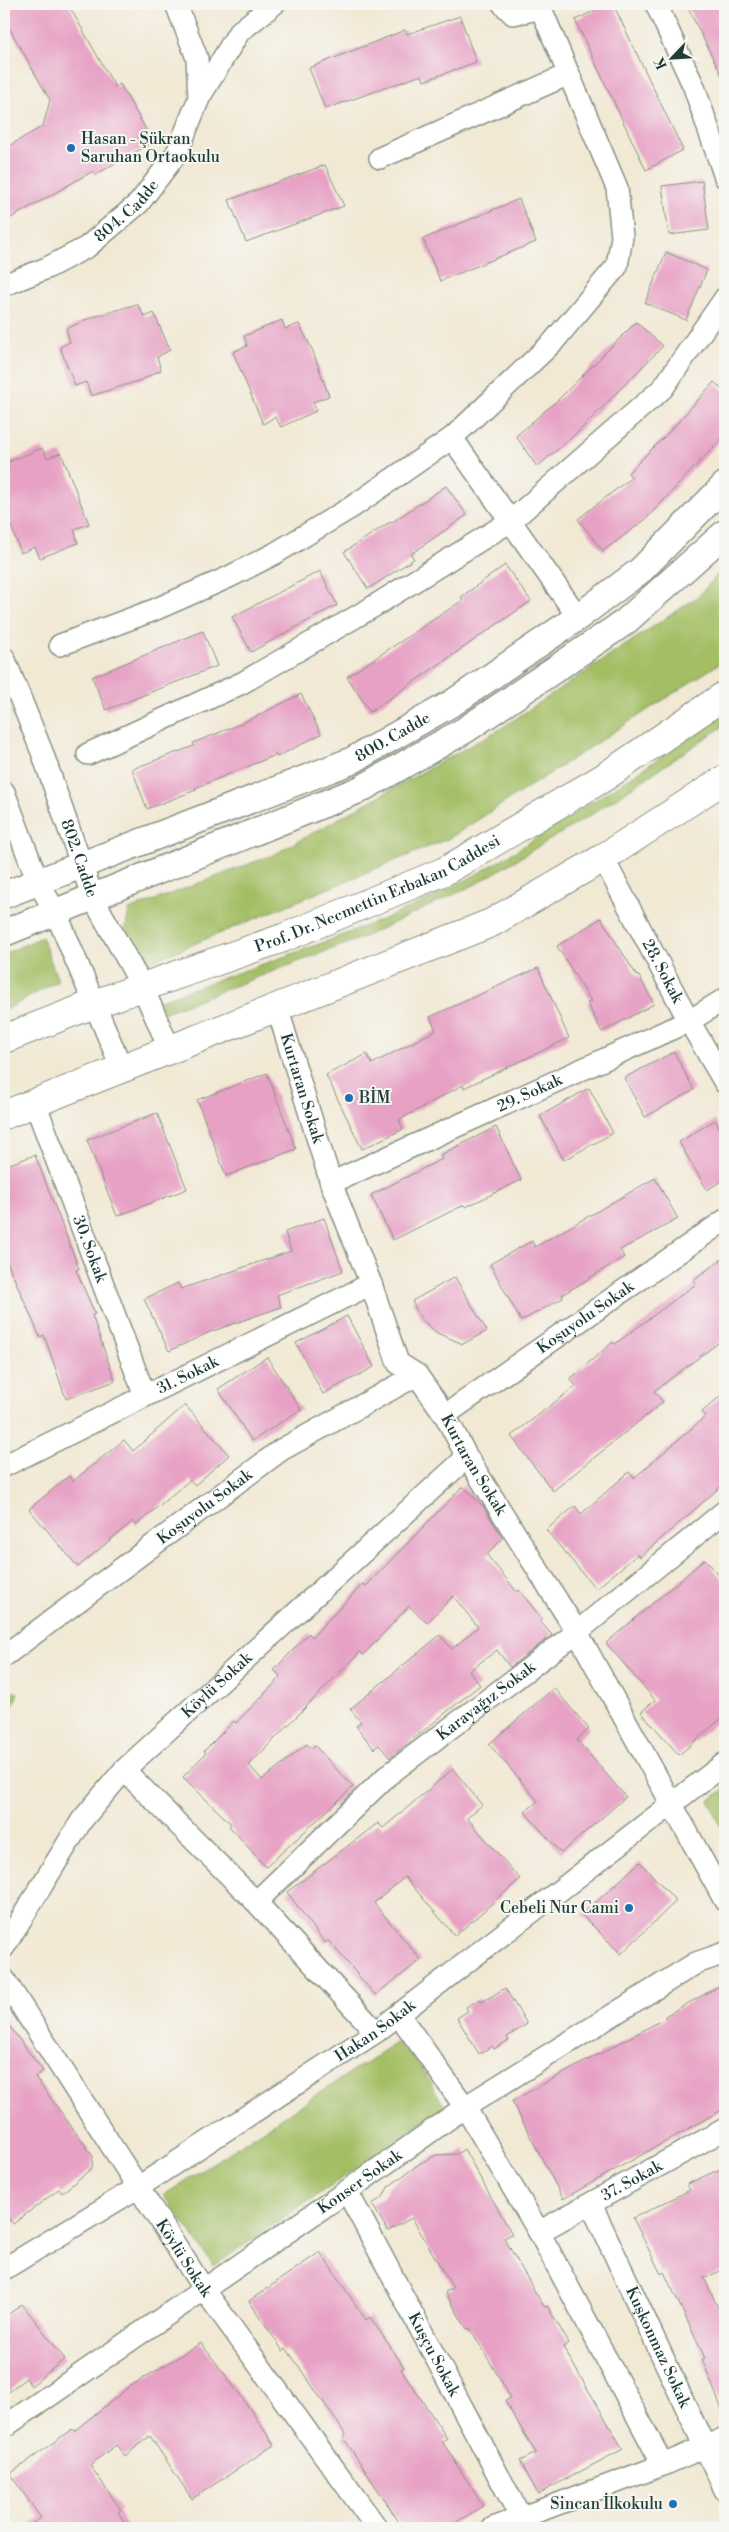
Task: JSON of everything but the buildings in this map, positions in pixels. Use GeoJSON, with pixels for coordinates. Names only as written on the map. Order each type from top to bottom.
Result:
{"type":"FeatureCollection","features":[{"type":"Feature","properties":{"kind":"main road","name":"Prof. Dr. Necmettin Erbakan Caddesi"},"geometry":{"type":"LineString","coordinates":[[4,1039],[94,1004],[283,938],[445,871],[603,778],[725,695]]}},
{"type":"Feature","properties":{"kind":"main road"},"geometry":{"type":"LineString","coordinates":[[4,1116],[491,922],[603,858],[725,779]]}},
{"type":"Feature","properties":{"kind":"street","name":"804. Cadde"},"geometry":{"type":"LineString","coordinates":[[4,285],[47,268],[87,247],[139,203],[176,153],[199,98],[197,58],[176,4]]}},
{"type":"Feature","properties":{"kind":"street"},"geometry":{"type":"LineString","coordinates":[[199,98],[239,32],[274,4]]}},
{"type":"Feature","properties":{"kind":"street"},"geometry":{"type":"LineString","coordinates":[[503,4],[512,14],[529,10],[532,4]]}},
{"type":"Feature","properties":{"kind":"street"},"geometry":{"type":"LineString","coordinates":[[60,645],[154,610],[229,577],[274,554],[352,507],[452,438],[553,342],[617,266],[622,237],[617,188],[539,4]]}},
{"type":"Feature","properties":{"kind":"street"},"geometry":{"type":"LineString","coordinates":[[656,4],[694,87],[725,177]]}},
{"type":"Feature","properties":{"kind":"street"},"geometry":{"type":"LineString","coordinates":[[380,158],[569,74]]}},
{"type":"Feature","properties":{"kind":"street"},"geometry":{"type":"LineString","coordinates":[[88,754],[242,683],[371,608],[511,520],[663,388],[725,298]]}},
{"type":"Feature","properties":{"kind":"street"},"geometry":{"type":"LineString","coordinates":[[452,438],[578,617]]}},
{"type":"Feature","properties":{"kind":"street","name":"800. Cadde"},"geometry":{"type":"LineString","coordinates":[[4,895],[351,761],[454,702],[578,617],[641,570],[725,485]]}},
{"type":"Feature","properties":{"kind":"street","name":"800. Cadde"},"geometry":{"type":"LineString","coordinates":[[4,933],[361,789],[465,730],[625,622],[725,533]]}},
{"type":"Feature","properties":{"kind":"street","name":"802. Cadde"},"geometry":{"type":"LineString","coordinates":[[4,658],[42,752],[94,898],[143,988],[170,1050]]}},
{"type":"Feature","properties":{"kind":"street"},"geometry":{"type":"LineString","coordinates":[[4,792],[38,882],[56,912],[122,1069]]}},
{"type":"Feature","properties":{"kind":"street","name":"28. Sokak"},"geometry":{"type":"LineString","coordinates":[[603,858],[689,1021],[725,1083]]}},
{"type":"Feature","properties":{"kind":"street","name":"29. Sokak"},"geometry":{"type":"LineString","coordinates":[[331,1183],[689,1021],[725,999]]}},
{"type":"Feature","properties":{"kind":"street","name":"Kurtaran Sokak"},"geometry":{"type":"LineString","coordinates":[[277,1007],[331,1183],[372,1284],[398,1363],[417,1375],[445,1415],[467,1456],[578,1632],[725,1901]]}},
{"type":"Feature","properties":{"kind":"street","name":"30. Sokak"},"geometry":{"type":"LineString","coordinates":[[35,1103],[145,1396]]}},
{"type":"Feature","properties":{"kind":"street","name":"Koşuyolu Sokak"},"geometry":{"type":"LineString","coordinates":[[445,1415],[725,1220]]}},
{"type":"Feature","properties":{"kind":"street","name":"31. Sokak"},"geometry":{"type":"LineString","coordinates":[[4,1466],[372,1284]]}},
{"type":"Feature","properties":{"kind":"street","name":"Koşuyolu Sokak"},"geometry":{"type":"LineString","coordinates":[[4,1656],[281,1450],[417,1375]]}},
{"type":"Feature","properties":{"kind":"street","name":"Köylü Sokak"},"geometry":{"type":"LineString","coordinates":[[4,1946],[82,1820],[124,1770],[467,1456]]}},
{"type":"Feature","properties":{"kind":"street","name":"Karayağız Sokak"},"geometry":{"type":"LineString","coordinates":[[256,1902],[387,1776],[578,1632],[725,1511]]}},
{"type":"Feature","properties":{"kind":"street","name":"Hakan Sokak"},"geometry":{"type":"LineString","coordinates":[[4,2269],[137,2188],[376,2032],[725,1763]]}},
{"type":"Feature","properties":{"kind":"street"},"geometry":{"type":"LineString","coordinates":[[124,1770],[256,1902],[376,2032]]}},
{"type":"Feature","properties":{"kind":"street","name":"Konser Sokak"},"geometry":{"type":"LineString","coordinates":[[4,2427],[347,2191],[465,2107],[696,1963],[725,1953]]}},
{"type":"Feature","properties":{"kind":"street","name":"Köylü Sokak"},"geometry":{"type":"LineString","coordinates":[[4,1979],[137,2188],[204,2288],[377,2528]]}},
{"type":"Feature","properties":{"kind":"street"},"geometry":{"type":"LineString","coordinates":[[399,2015],[465,2107],[539,2232],[663,2465]]}},
{"type":"Feature","properties":{"kind":"street","name":"37. Sokak"},"geometry":{"type":"LineString","coordinates":[[539,2232],[725,2129]]}},
{"type":"Feature","properties":{"kind":"street","name":"Kuşçu Sokak"},"geometry":{"type":"LineString","coordinates":[[347,2191],[520,2516]]}},
{"type":"Feature","properties":{"kind":"street","name":"Kuşkonmaz Sokak"},"geometry":{"type":"LineString","coordinates":[[591,2204],[725,2490]]}},
{"type":"Feature","properties":{"kind":"street"},"geometry":{"type":"LineString","coordinates":[[493,2528],[520,2516],[663,2465],[725,2438]]}},
{"type":"Feature","properties":{"kind":"green space"},"geometry":{"type":"Polygon","coordinates":[[[725,566],[725,660],[450,838],[148,963],[125,931],[129,910],[275,854],[500,729],[699,596],[725,566]]]}},
{"type":"Feature","properties":{"kind":"green space"},"geometry":{"type":"Polygon","coordinates":[[[725,711],[725,725],[591,815],[476,884],[364,937],[163,1013],[158,1001],[351,932],[414,906],[459,884],[524,846],[640,771],[725,711]]]}},
{"type":"Feature","properties":{"kind":"green space"},"geometry":{"type":"Polygon","coordinates":[[[42,937],[58,981],[4,1011],[4,954],[42,937]]]}},
{"type":"Feature","properties":{"kind":"green space"},"geometry":{"type":"Polygon","coordinates":[[[4,1686],[18,1693],[4,1729],[4,1686]]]}},
{"type":"Feature","properties":{"kind":"green space"},"geometry":{"type":"Polygon","coordinates":[[[725,1788],[725,1835],[709,1801],[725,1788]]]}},
{"type":"Feature","properties":{"kind":"green space"},"geometry":{"type":"Polygon","coordinates":[[[403,2038],[445,2107],[214,2266],[164,2195],[403,2038]]]}},
{"type":"Feature","properties":{"kind":"place","name":"Hasan - Şükran Saruhan Ortaokulu"},"geometry":{"type":"Point","coordinates":[71,148]}},
{"type":"Feature","properties":{"kind":"place","name":"BİM"},"geometry":{"type":"Point","coordinates":[349,1098]}},
{"type":"Feature","properties":{"kind":"place","name":"Cebeli Nur Cami"},"geometry":{"type":"Point","coordinates":[629,1908]}},
{"type":"Feature","properties":{"kind":"place","name":"Sincan İlkokulu"},"geometry":{"type":"Point","coordinates":[673,2504]}}]}
